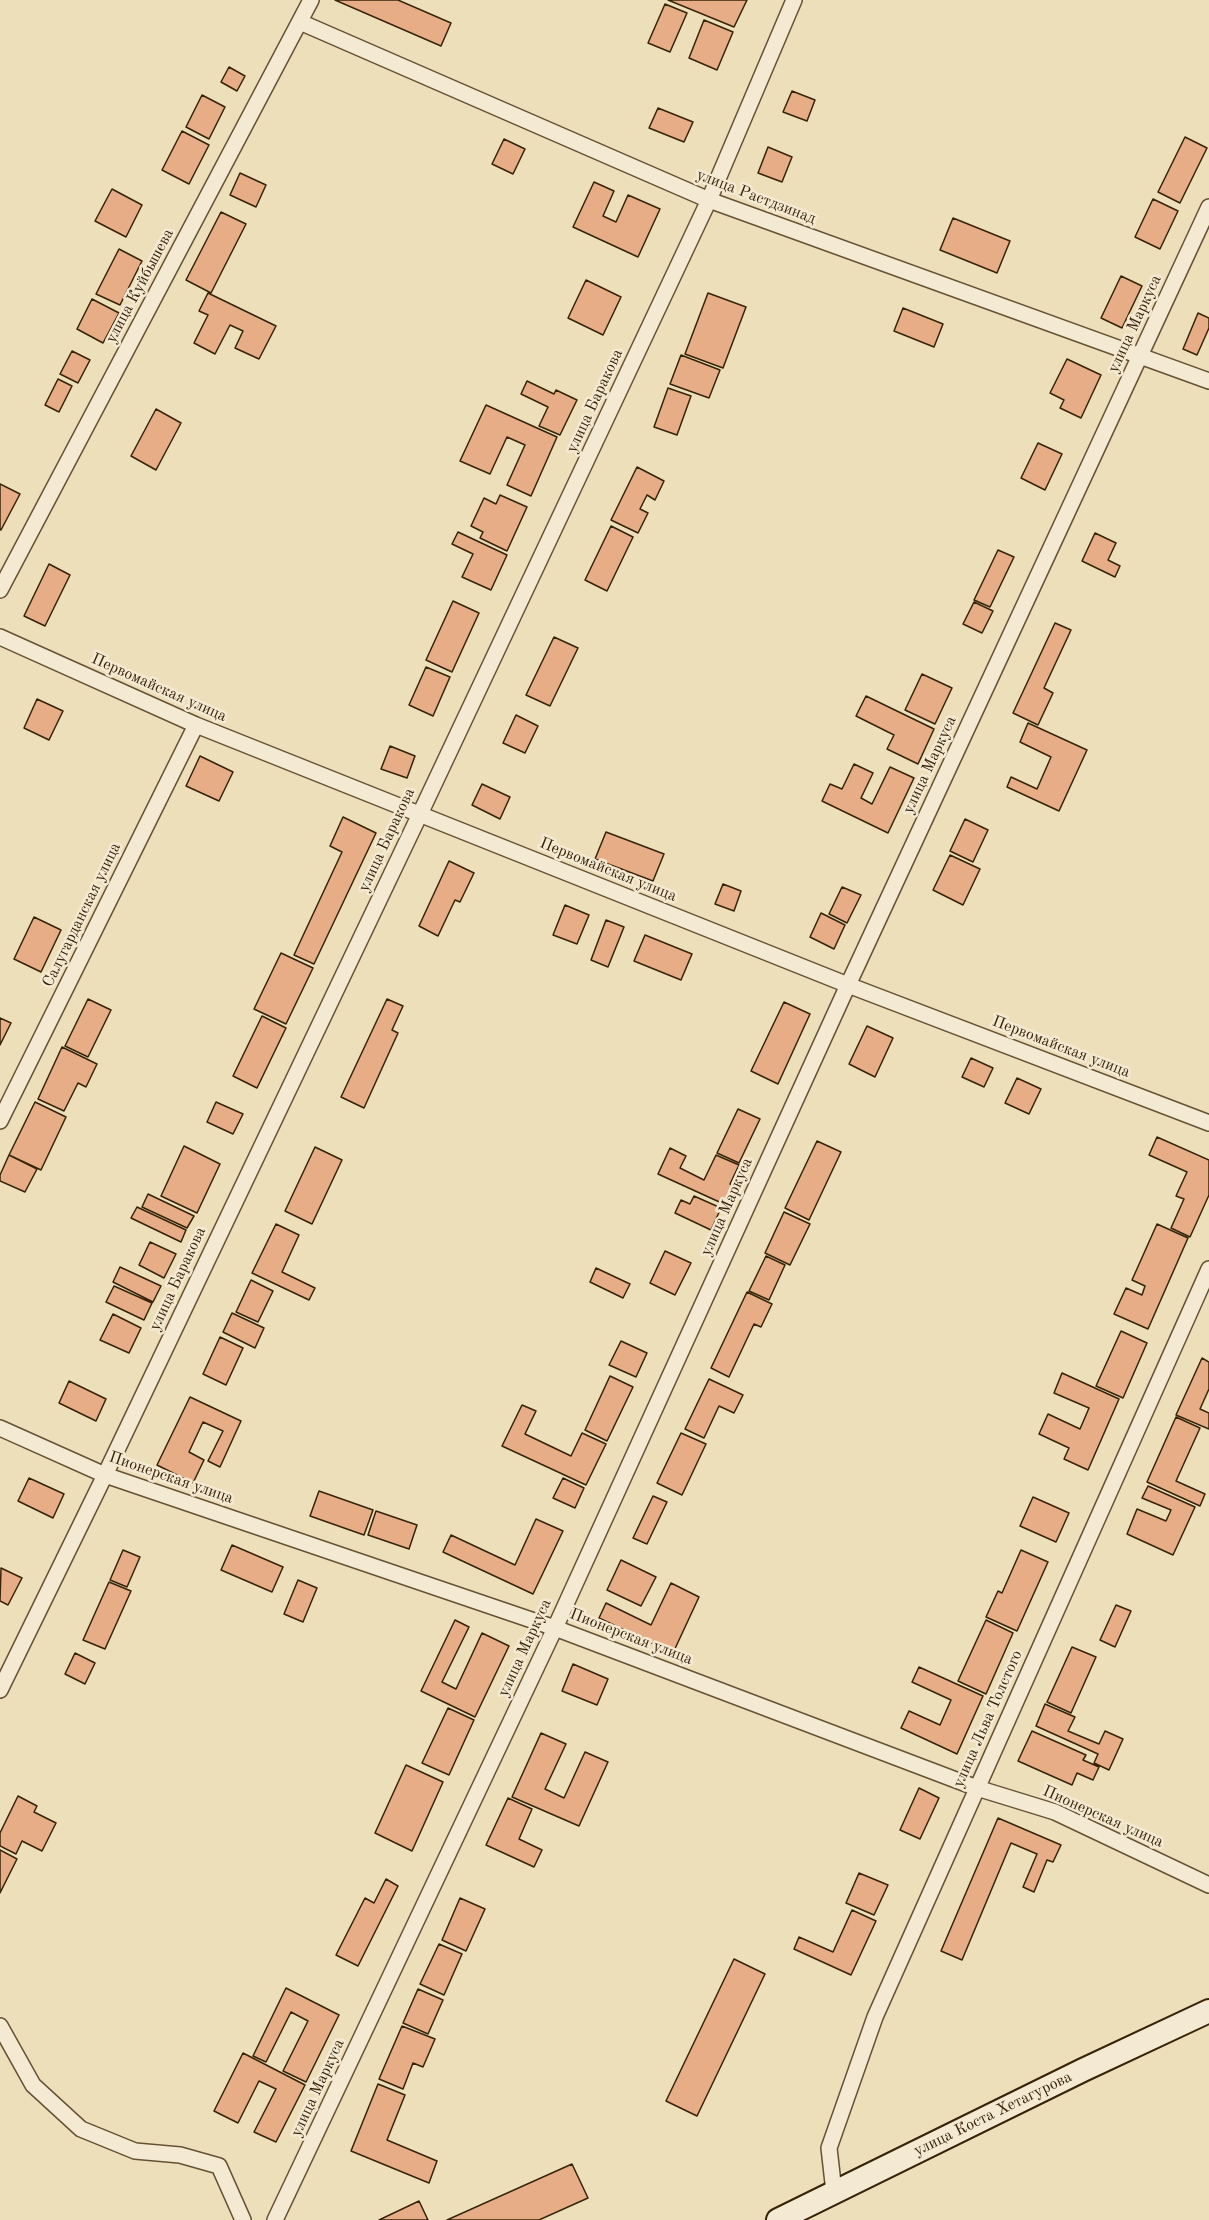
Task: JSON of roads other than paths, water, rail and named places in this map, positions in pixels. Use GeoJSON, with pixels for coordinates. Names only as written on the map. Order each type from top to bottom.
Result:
{"type":"FeatureCollection","features":[{"type":"Feature","properties":{"kind":"main road","name":"улица Коста Хетагурова"},"geometry":{"type":"LineString","coordinates":[[778,2220],[1083,2070],[1209,2011]]}},
{"type":"Feature","properties":{"kind":"street","name":"улица Куйбышева"},"geometry":{"type":"LineString","coordinates":[[0,590],[311,0]]}},
{"type":"Feature","properties":{"kind":"street","name":"улица Баракова"},"geometry":{"type":"LineString","coordinates":[[0,1690],[420,814],[709,200],[794,0]]}},
{"type":"Feature","properties":{"kind":"street","name":"улица Растдзинад"},"geometry":{"type":"LineString","coordinates":[[300,22],[709,200],[1209,381]]}},
{"type":"Feature","properties":{"kind":"street","name":"улица Маркуса"},"geometry":{"type":"LineString","coordinates":[[275,2220],[555,1628],[848,985],[1209,207]]}},
{"type":"Feature","properties":{"kind":"street","name":"Первомайская улица"},"geometry":{"type":"LineString","coordinates":[[0,638],[196,725],[848,985],[1209,1123]]}},
{"type":"Feature","properties":{"kind":"street","name":"Салугарданская улица"},"geometry":{"type":"LineString","coordinates":[[0,1121],[196,725]]}},
{"type":"Feature","properties":{"kind":"street","name":"улица Льва Толстого"},"geometry":{"type":"LineString","coordinates":[[834,2192],[829,2148],[874,2017],[1209,1269]]}},
{"type":"Feature","properties":{"kind":"street","name":"Пионерская улица"},"geometry":{"type":"LineString","coordinates":[[0,1428],[105,1475],[555,1628],[977,1788],[1055,1812],[1209,1885]]}},
{"type":"Feature","properties":{"kind":"street"},"geometry":{"type":"LineString","coordinates":[[0,2026],[33,2085],[81,2128],[135,2151],[180,2155],[219,2166],[243,2220]]}}]}
